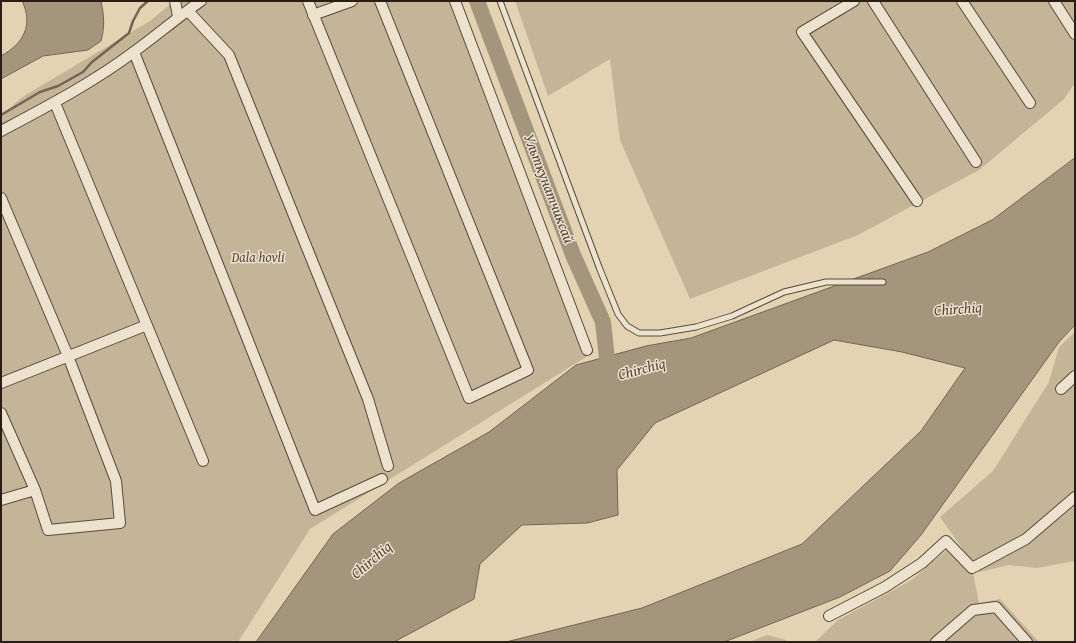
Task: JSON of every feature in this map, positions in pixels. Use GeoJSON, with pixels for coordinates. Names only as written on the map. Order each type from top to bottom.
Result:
{"type":"FeatureCollection","features":[{"type":"Feature","properties":{"kind":"street"},"geometry":{"type":"LineString","coordinates":[[175,1],[178,16]]}},
{"type":"Feature","properties":{"kind":"street"},"geometry":{"type":"LineString","coordinates":[[1,132],[55,103],[134,52],[178,16],[201,1]]}},
{"type":"Feature","properties":{"kind":"street"},"geometry":{"type":"LineString","coordinates":[[308,1],[470,398],[528,370],[380,1]]}},
{"type":"Feature","properties":{"kind":"street"},"geometry":{"type":"LineString","coordinates":[[313,15],[352,1]]}},
{"type":"Feature","properties":{"kind":"street"},"geometry":{"type":"LineString","coordinates":[[454,1],[587,350]]}},
{"type":"Feature","properties":{"kind":"street"},"geometry":{"type":"LineString","coordinates":[[854,1],[802,32],[917,201]]}},
{"type":"Feature","properties":{"kind":"street"},"geometry":{"type":"LineString","coordinates":[[873,1],[976,162]]}},
{"type":"Feature","properties":{"kind":"street"},"geometry":{"type":"LineString","coordinates":[[962,1],[1030,103]]}},
{"type":"Feature","properties":{"kind":"street"},"geometry":{"type":"LineString","coordinates":[[1054,1],[1075,34]]}},
{"type":"Feature","properties":{"kind":"street"},"geometry":{"type":"LineString","coordinates":[[188,10],[229,54],[368,399],[388,466]]}},
{"type":"Feature","properties":{"kind":"street"},"geometry":{"type":"LineString","coordinates":[[134,52],[315,510],[382,479]]}},
{"type":"Feature","properties":{"kind":"street"},"geometry":{"type":"LineString","coordinates":[[55,103],[203,461]]}},
{"type":"Feature","properties":{"kind":"street"},"geometry":{"type":"LineString","coordinates":[[1,198],[68,356],[116,481],[120,523],[48,530],[35,490],[1,412]]}},
{"type":"Feature","properties":{"kind":"street"},"geometry":{"type":"LineString","coordinates":[[1,383],[146,325]]}},
{"type":"Feature","properties":{"kind":"street"},"geometry":{"type":"LineString","coordinates":[[1061,389],[1075,376]]}},
{"type":"Feature","properties":{"kind":"street"},"geometry":{"type":"LineString","coordinates":[[1,500],[35,490]]}},
{"type":"Feature","properties":{"kind":"street"},"geometry":{"type":"LineString","coordinates":[[829,616],[884,587],[916,567],[946,541],[972,568],[1026,539],[1075,497]]}},
{"type":"Feature","properties":{"kind":"street"},"geometry":{"type":"LineString","coordinates":[[936,642],[973,610],[996,608],[1027,642]]}},
{"type":"Feature","properties":{"kind":"lane"},"geometry":{"type":"LineString","coordinates":[[500,1],[599,267],[618,314],[627,326],[638,333],[660,332],[696,327],[732,316],[784,292],[826,282],[883,282]]}},
{"type":"Feature","properties":{"kind":"green space","name":"Dala hovli"},"geometry":{"type":"Polygon","coordinates":[[[174,1],[450,1],[594,352],[310,529],[238,642],[1,642],[1,115],[24,96],[150,21],[174,1]]]}},
{"type":"Feature","properties":{"kind":"green space"},"geometry":{"type":"Polygon","coordinates":[[[515,1],[1075,1],[1075,83],[1064,99],[979,170],[858,235],[690,299],[620,140],[610,59],[548,96],[515,1]]]}},
{"type":"Feature","properties":{"kind":"green space"},"geometry":{"type":"Polygon","coordinates":[[[1075,332],[1075,561],[1037,568],[1009,565],[979,572],[940,517],[993,471],[1049,382],[1059,347],[1075,332]]]}},
{"type":"Feature","properties":{"kind":"green space"},"geometry":{"type":"Polygon","coordinates":[[[947,550],[973,573],[979,603],[1000,599],[1039,642],[815,642],[838,620],[910,581],[947,550]]]}},
{"type":"Feature","properties":{"kind":"green space"},"geometry":{"type":"Polygon","coordinates":[[[767,635],[786,640],[786,642],[749,642],[767,635]]]}},
{"type":"Feature","properties":{"kind":"water"},"geometry":{"type":"Polygon","coordinates":[[[22,1],[101,1],[104,21],[101,41],[88,50],[43,56],[1,79],[1,56],[15,46],[20,40],[26,26],[27,18],[22,1]]]}},
{"type":"Feature","properties":{"kind":"water","name":"Chirchiq"},"geometry":{"type":"Polygon","coordinates":[[[1075,158],[1075,325],[1059,342],[921,535],[890,571],[840,597],[724,642],[506,642],[642,608],[802,544],[921,431],[965,368],[902,352],[834,340],[655,423],[617,470],[618,515],[587,523],[522,525],[480,564],[474,599],[394,642],[256,642],[333,534],[399,483],[489,432],[576,365],[646,346],[691,338],[928,252],[992,220],[1075,158]]]}},
{"type":"Feature","properties":{"kind":"waterway"},"geometry":{"type":"LineString","coordinates":[[1,115],[40,92],[58,86],[83,72],[92,62],[129,33],[140,8],[148,1]]}},
{"type":"Feature","properties":{"kind":"waterway","name":"Ульткунатчиксай"},"geometry":{"type":"LineString","coordinates":[[477,1],[573,255],[603,322],[609,377]]}}]}
